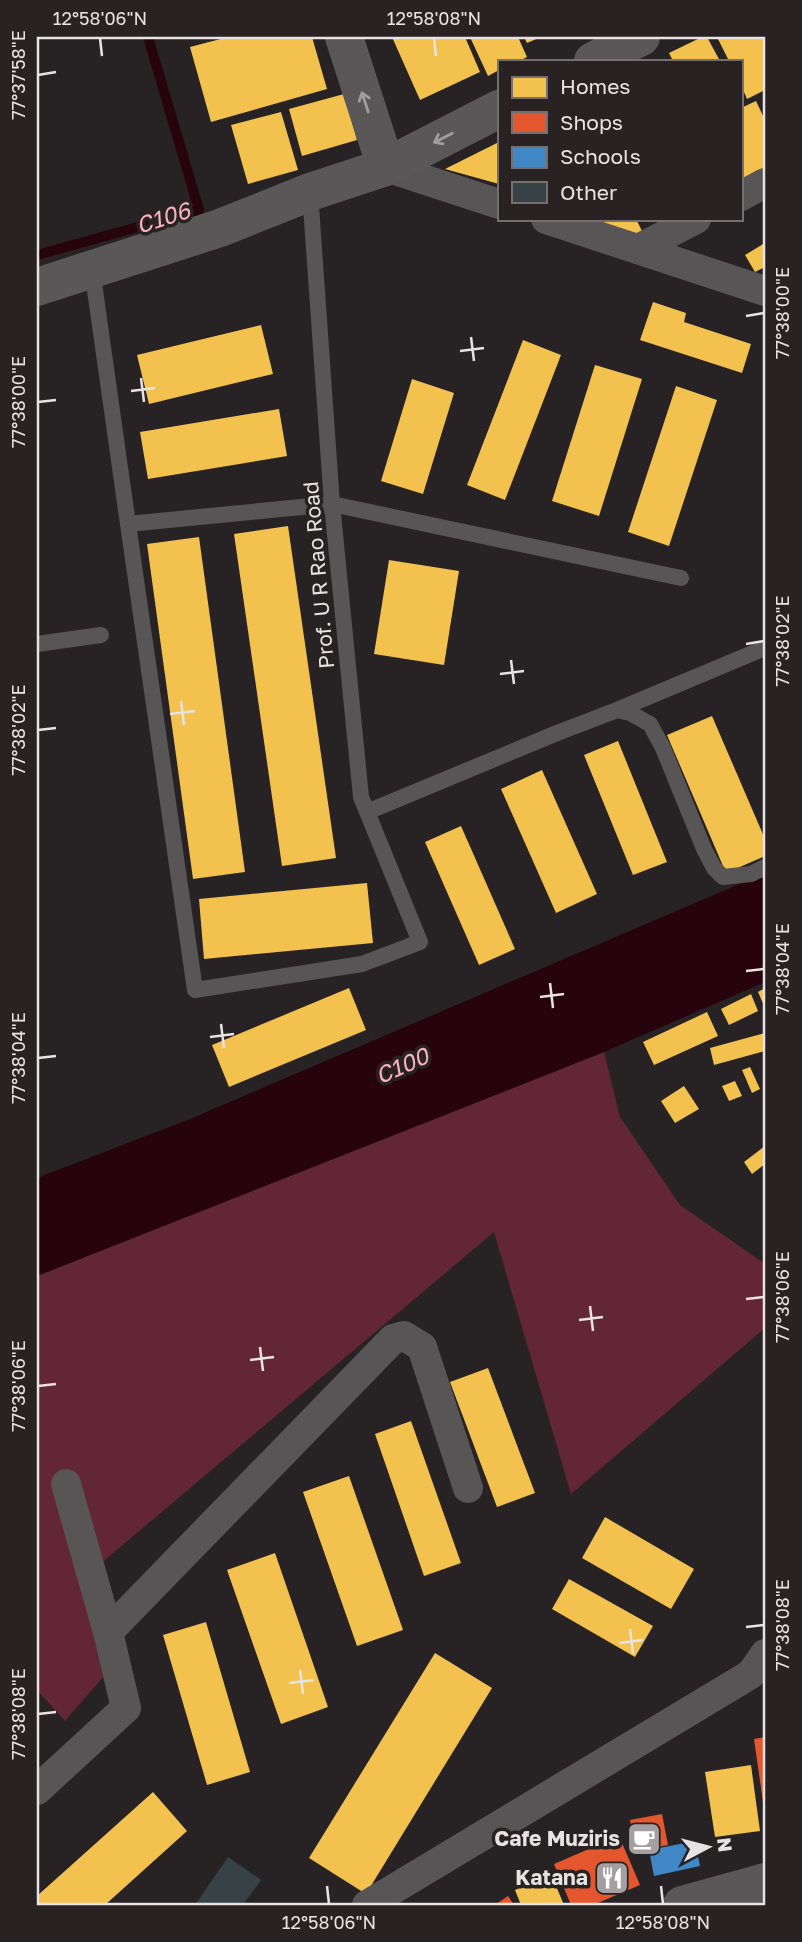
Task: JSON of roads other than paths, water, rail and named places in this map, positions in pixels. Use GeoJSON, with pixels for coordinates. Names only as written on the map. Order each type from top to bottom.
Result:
{"type":"FeatureCollection","features":[{"type":"Feature","properties":{"kind":"street"},"geometry":{"type":"LineString","coordinates":[[344,37],[386,167]]}},
{"type":"Feature","properties":{"kind":"street"},"geometry":{"type":"LineString","coordinates":[[595,60],[641,37]]}},
{"type":"Feature","properties":{"kind":"street"},"geometry":{"type":"LineString","coordinates":[[37,287],[220,228],[310,192],[386,167],[498,110]]}},
{"type":"Feature","properties":{"kind":"street"},"geometry":{"type":"LineString","coordinates":[[386,167],[498,204]]}},
{"type":"Feature","properties":{"kind":"street"},"geometry":{"type":"LineString","coordinates":[[742,195],[765,183]]}},
{"type":"Feature","properties":{"kind":"street"},"geometry":{"type":"LineString","coordinates":[[549,220],[765,290]]}},
{"type":"Feature","properties":{"kind":"street"},"geometry":{"type":"LineString","coordinates":[[638,249],[694,220]]}},
{"type":"Feature","properties":{"kind":"street"},"geometry":{"type":"LineString","coordinates":[[108,1632],[393,1339],[404,1336],[422,1347],[468,1488]]}},
{"type":"Feature","properties":{"kind":"street"},"geometry":{"type":"LineString","coordinates":[[37,1790],[127,1708],[66,1484]]}},
{"type":"Feature","properties":{"kind":"street"},"geometry":{"type":"LineString","coordinates":[[367,1905],[761,1667]]}},
{"type":"Feature","properties":{"kind":"street"},"geometry":{"type":"LineString","coordinates":[[682,1905],[765,1882]]}},
{"type":"Feature","properties":{"kind":"lane","name":"Prof. U R Rao Road"},"geometry":{"type":"LineString","coordinates":[[128,524],[195,990],[362,964],[420,942],[361,797],[332,504],[310,192]]}},
{"type":"Feature","properties":{"kind":"lane"},"geometry":{"type":"LineString","coordinates":[[92,270],[128,524],[332,504],[681,578]]}},
{"type":"Feature","properties":{"kind":"lane"},"geometry":{"type":"LineString","coordinates":[[37,644],[101,635]]}},
{"type":"Feature","properties":{"kind":"lane"},"geometry":{"type":"LineString","coordinates":[[367,812],[765,648]]}},
{"type":"Feature","properties":{"kind":"lane"},"geometry":{"type":"LineString","coordinates":[[617,710],[630,713],[650,724],[663,748],[714,868],[723,877],[751,874],[765,867]]}},
{"type":"Feature","properties":{"kind":"water","name":"C100"},"geometry":{"type":"Polygon","coordinates":[[[765,873],[765,982],[604,1052],[37,1276],[37,1178],[190,1119],[765,873]]]}},
{"type":"Feature","properties":{"kind":"waterway","name":"C106"},"geometry":{"type":"LineString","coordinates":[[37,255],[199,210],[148,37]]}},
{"type":"Feature","properties":{"kind":"place","name":"Cafe Muziris"},"geometry":{"type":"Point","coordinates":[644,1839]}},
{"type":"Feature","properties":{"kind":"place","name":"Katana"},"geometry":{"type":"Point","coordinates":[612,1878]}}]}
